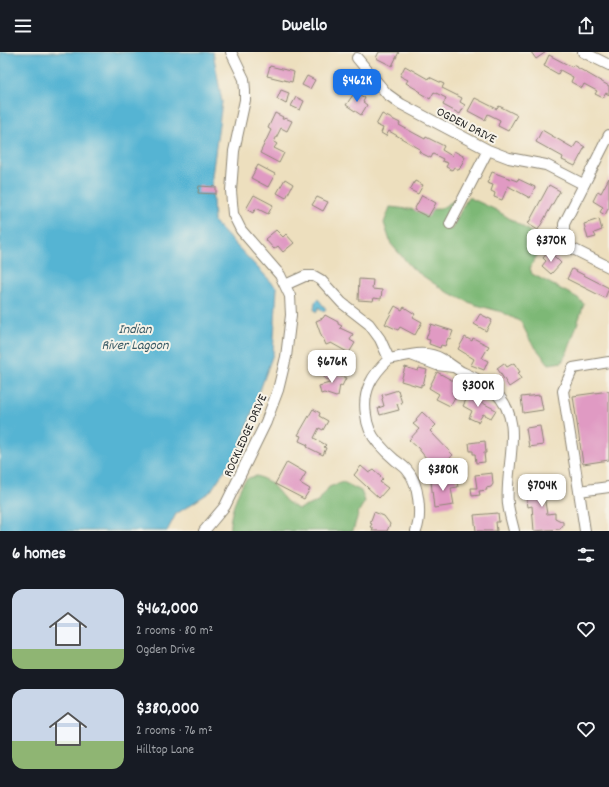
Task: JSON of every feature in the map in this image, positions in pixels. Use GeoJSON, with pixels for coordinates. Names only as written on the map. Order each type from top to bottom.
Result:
{"type":"FeatureCollection","features":[{"type":"Feature","properties":{"kind":"street","name":"ROCKLEDGE DRIVE"},"geometry":{"type":"LineString","coordinates":[[204,531],[225,506],[266,422],[278,390],[286,357],[291,315],[290,296],[280,275],[240,230],[233,214],[231,191],[234,150],[245,100],[245,90],[244,79],[231,52]]}},
{"type":"Feature","properties":{"kind":"street"},"geometry":{"type":"LineString","coordinates":[[583,52],[609,65]]}},
{"type":"Feature","properties":{"kind":"street","name":"OGDEN DRIVE"},"geometry":{"type":"LineString","coordinates":[[357,58],[387,94],[400,104],[488,150],[509,158],[546,165],[584,184]]}},
{"type":"Feature","properties":{"kind":"street"},"geometry":{"type":"LineString","coordinates":[[609,136],[564,224],[564,237],[571,248],[609,267]]}},
{"type":"Feature","properties":{"kind":"street"},"geometry":{"type":"LineString","coordinates":[[450,224],[488,150]]}},
{"type":"Feature","properties":{"kind":"street"},"geometry":{"type":"LineString","coordinates":[[285,285],[305,276],[314,276],[321,280],[342,303],[369,324],[380,340],[389,359]]}},
{"type":"Feature","properties":{"kind":"street"},"geometry":{"type":"LineString","coordinates":[[416,531],[418,526],[419,499],[413,480],[407,469],[376,442],[367,424],[364,406],[365,393],[380,367],[389,359],[426,352],[442,358],[453,367],[477,379],[493,390],[507,407],[512,425],[512,442],[508,478],[508,504],[514,531]]}},
{"type":"Feature","properties":{"kind":"street"},"geometry":{"type":"LineString","coordinates":[[585,531],[563,391],[573,368],[609,362]]}},
{"type":"Feature","properties":{"kind":"street"},"geometry":{"type":"LineString","coordinates":[[579,491],[609,487]]}},
{"type":"Feature","properties":{"kind":"street"},"geometry":{"type":"LineString","coordinates":[[413,531],[411,526],[413,499],[416,489]]}},
{"type":"Feature","properties":{"kind":"green space"},"geometry":{"type":"Polygon","coordinates":[[[460,197],[445,226],[451,230],[468,197],[496,210],[542,239],[541,248],[530,268],[532,274],[578,298],[584,304],[569,348],[562,362],[549,364],[531,342],[521,322],[502,312],[473,304],[445,291],[413,269],[391,244],[384,223],[390,207],[417,210],[440,209],[460,197]]]}},
{"type":"Feature","properties":{"kind":"green space"},"geometry":{"type":"Polygon","coordinates":[[[257,476],[270,482],[286,501],[298,509],[318,502],[329,487],[343,482],[361,491],[365,501],[359,511],[353,531],[230,531],[232,512],[240,490],[247,479],[257,476]]]}},
{"type":"Feature","properties":{"kind":"water","name":"Indian River Lagoon"},"geometry":{"type":"Polygon","coordinates":[[[0,52],[213,52],[222,102],[212,176],[214,222],[277,288],[273,354],[239,449],[210,492],[176,514],[167,531],[0,531],[0,52]]]}},
{"type":"Feature","properties":{"kind":"water"},"geometry":{"type":"Polygon","coordinates":[[[318,299],[326,309],[323,312],[319,307],[316,312],[314,309],[315,302],[318,299]]]}},
{"type":"Feature","properties":{"kind":"building"},"geometry":{"type":"Polygon","coordinates":[[[379,52],[399,52],[392,66],[376,58],[379,52]]]}},
{"type":"Feature","properties":{"kind":"building"},"geometry":{"type":"Polygon","coordinates":[[[531,52],[546,52],[536,59],[531,52]]]}},
{"type":"Feature","properties":{"kind":"building"},"geometry":{"type":"Polygon","coordinates":[[[549,55],[572,67],[573,65],[609,86],[609,95],[606,93],[603,98],[595,94],[597,91],[584,84],[582,88],[571,82],[573,77],[560,70],[558,74],[544,66],[549,55]]]}},
{"type":"Feature","properties":{"kind":"building"},"geometry":{"type":"Polygon","coordinates":[[[270,66],[294,72],[292,82],[267,76],[270,66]]]}},
{"type":"Feature","properties":{"kind":"building"},"geometry":{"type":"Polygon","coordinates":[[[405,66],[428,79],[429,77],[444,84],[442,88],[462,98],[460,102],[465,105],[460,114],[443,105],[446,98],[434,92],[430,99],[406,83],[408,80],[400,76],[405,66]]]}},
{"type":"Feature","properties":{"kind":"building"},"geometry":{"type":"Polygon","coordinates":[[[307,76],[315,80],[310,89],[302,85],[307,76]]]}},
{"type":"Feature","properties":{"kind":"building"},"geometry":{"type":"Polygon","coordinates":[[[281,90],[289,93],[286,104],[277,99],[281,90]]]}},
{"type":"Feature","properties":{"kind":"building"},"geometry":{"type":"Polygon","coordinates":[[[355,92],[365,98],[363,102],[367,105],[361,115],[346,105],[355,92]]]}},
{"type":"Feature","properties":{"kind":"building"},"geometry":{"type":"Polygon","coordinates":[[[296,97],[304,101],[300,110],[291,106],[296,97]]]}},
{"type":"Feature","properties":{"kind":"building"},"geometry":{"type":"Polygon","coordinates":[[[475,98],[497,109],[499,106],[517,115],[508,131],[498,126],[500,120],[488,114],[485,120],[468,111],[475,98]]]}},
{"type":"Feature","properties":{"kind":"building"},"geometry":{"type":"Polygon","coordinates":[[[275,113],[283,117],[282,119],[285,118],[292,121],[287,131],[281,128],[274,142],[277,144],[274,148],[284,153],[279,163],[260,153],[271,130],[268,128],[275,113]]]}},
{"type":"Feature","properties":{"kind":"building"},"geometry":{"type":"Polygon","coordinates":[[[382,114],[400,123],[399,125],[425,139],[426,137],[444,146],[442,150],[452,156],[454,151],[465,157],[459,170],[454,167],[452,170],[446,167],[448,163],[442,161],[443,159],[433,154],[431,158],[419,152],[420,149],[389,131],[386,136],[381,133],[383,128],[376,125],[382,114]]]}},
{"type":"Feature","properties":{"kind":"building"},"geometry":{"type":"Polygon","coordinates":[[[542,130],[573,148],[577,142],[585,147],[575,166],[562,160],[563,157],[536,142],[542,130]]]}},
{"type":"Feature","properties":{"kind":"building"},"geometry":{"type":"Polygon","coordinates":[[[258,165],[275,174],[268,187],[251,178],[258,165]]]}},
{"type":"Feature","properties":{"kind":"building"},"geometry":{"type":"Polygon","coordinates":[[[492,172],[517,181],[518,179],[535,187],[530,198],[508,186],[502,200],[494,197],[495,193],[491,191],[493,185],[487,183],[492,172]]]}},
{"type":"Feature","properties":{"kind":"building"},"geometry":{"type":"Polygon","coordinates":[[[609,178],[609,210],[608,209],[605,215],[600,212],[603,207],[593,201],[598,191],[601,193],[609,178]]]}},
{"type":"Feature","properties":{"kind":"building"},"geometry":{"type":"Polygon","coordinates":[[[285,179],[293,184],[286,198],[277,193],[285,179]]]}},
{"type":"Feature","properties":{"kind":"building"},"geometry":{"type":"Polygon","coordinates":[[[415,181],[423,185],[418,194],[410,190],[415,181]]]}},
{"type":"Feature","properties":{"kind":"building"},"geometry":{"type":"Polygon","coordinates":[[[549,185],[560,191],[538,230],[528,224],[549,185]]]}},
{"type":"Feature","properties":{"kind":"building"},"geometry":{"type":"Polygon","coordinates":[[[199,186],[216,187],[216,194],[198,193],[199,186]]]}},
{"type":"Feature","properties":{"kind":"building"},"geometry":{"type":"Polygon","coordinates":[[[254,195],[273,205],[268,214],[256,208],[253,213],[246,209],[254,195]]]}},
{"type":"Feature","properties":{"kind":"building"},"geometry":{"type":"Polygon","coordinates":[[[422,195],[436,203],[428,217],[414,210],[422,195]]]}},
{"type":"Feature","properties":{"kind":"building"},"geometry":{"type":"Polygon","coordinates":[[[317,197],[328,202],[323,211],[312,205],[317,197]]]}},
{"type":"Feature","properties":{"kind":"building"},"geometry":{"type":"Polygon","coordinates":[[[599,219],[602,230],[594,233],[596,237],[588,239],[584,224],[599,219]]]}},
{"type":"Feature","properties":{"kind":"building"},"geometry":{"type":"Polygon","coordinates":[[[276,230],[283,237],[286,234],[294,243],[283,252],[278,246],[274,249],[265,239],[276,230]]]}},
{"type":"Feature","properties":{"kind":"building"},"geometry":{"type":"Polygon","coordinates":[[[549,251],[561,263],[551,274],[542,266],[546,261],[543,258],[549,251]]]}},
{"type":"Feature","properties":{"kind":"building"},"geometry":{"type":"Polygon","coordinates":[[[572,269],[609,288],[605,298],[567,279],[572,269]]]}},
{"type":"Feature","properties":{"kind":"building"},"geometry":{"type":"Polygon","coordinates":[[[359,279],[373,280],[372,289],[382,290],[381,299],[374,298],[373,301],[358,300],[359,279]]]}},
{"type":"Feature","properties":{"kind":"building"},"geometry":{"type":"Polygon","coordinates":[[[395,306],[402,310],[404,307],[415,314],[413,317],[422,322],[415,335],[400,327],[398,330],[385,324],[395,306]]]}},
{"type":"Feature","properties":{"kind":"building"},"geometry":{"type":"Polygon","coordinates":[[[480,314],[492,320],[486,331],[474,324],[480,314]]]}},
{"type":"Feature","properties":{"kind":"building"},"geometry":{"type":"Polygon","coordinates":[[[325,315],[338,322],[338,324],[342,326],[340,328],[353,334],[350,340],[355,343],[349,353],[331,343],[326,345],[316,321],[323,318],[325,315]]]}},
{"type":"Feature","properties":{"kind":"building"},"geometry":{"type":"Polygon","coordinates":[[[431,324],[453,331],[445,346],[441,345],[440,348],[429,344],[430,340],[426,339],[431,324]]]}},
{"type":"Feature","properties":{"kind":"building"},"geometry":{"type":"Polygon","coordinates":[[[465,337],[472,341],[473,338],[489,346],[482,358],[488,361],[484,370],[471,365],[474,359],[458,349],[465,337]]]}},
{"type":"Feature","properties":{"kind":"building"},"geometry":{"type":"Polygon","coordinates":[[[504,363],[507,367],[514,363],[520,372],[518,373],[521,379],[509,387],[497,368],[504,363]]]}},
{"type":"Feature","properties":{"kind":"building"},"geometry":{"type":"Polygon","coordinates":[[[405,367],[418,371],[419,368],[427,370],[423,385],[421,384],[421,387],[401,381],[405,367]]]}},
{"type":"Feature","properties":{"kind":"building"},"geometry":{"type":"Polygon","coordinates":[[[327,370],[346,378],[342,386],[340,385],[338,396],[336,397],[324,393],[321,394],[319,386],[333,382],[324,378],[327,370]]]}},
{"type":"Feature","properties":{"kind":"building"},"geometry":{"type":"Polygon","coordinates":[[[437,372],[459,384],[455,390],[458,392],[450,406],[436,399],[439,394],[429,388],[437,372]]]}},
{"type":"Feature","properties":{"kind":"building"},"geometry":{"type":"Polygon","coordinates":[[[398,390],[402,403],[397,404],[399,410],[380,415],[378,408],[384,406],[382,395],[398,390]]]}},
{"type":"Feature","properties":{"kind":"building"},"geometry":{"type":"Polygon","coordinates":[[[609,391],[609,460],[583,464],[573,396],[609,391]]]}},
{"type":"Feature","properties":{"kind":"building"},"geometry":{"type":"Polygon","coordinates":[[[470,392],[479,396],[477,400],[496,410],[491,418],[483,414],[478,422],[469,418],[472,411],[463,406],[470,392]]]}},
{"type":"Feature","properties":{"kind":"building"},"geometry":{"type":"Polygon","coordinates":[[[540,395],[543,410],[523,413],[521,397],[540,395]]]}},
{"type":"Feature","properties":{"kind":"building"},"geometry":{"type":"Polygon","coordinates":[[[313,409],[320,413],[319,416],[328,421],[323,430],[319,428],[314,438],[326,445],[324,447],[326,448],[323,455],[299,441],[301,436],[298,435],[313,409]]]}},
{"type":"Feature","properties":{"kind":"building"},"geometry":{"type":"Polygon","coordinates":[[[422,412],[436,425],[430,431],[453,455],[433,474],[426,467],[430,463],[418,448],[409,440],[419,429],[413,424],[417,421],[416,419],[422,412]]]}},
{"type":"Feature","properties":{"kind":"building"},"geometry":{"type":"Polygon","coordinates":[[[540,426],[543,445],[529,447],[526,428],[540,426]]]}},
{"type":"Feature","properties":{"kind":"building"},"geometry":{"type":"Polygon","coordinates":[[[485,441],[485,462],[476,463],[475,454],[473,454],[473,451],[470,451],[469,443],[485,441]]]}},
{"type":"Feature","properties":{"kind":"building"},"geometry":{"type":"Polygon","coordinates":[[[287,462],[306,473],[300,483],[310,489],[304,499],[275,484],[287,462]]]}},
{"type":"Feature","properties":{"kind":"building"},"geometry":{"type":"Polygon","coordinates":[[[361,466],[369,473],[374,470],[383,479],[380,482],[388,488],[379,498],[354,475],[361,466]]]}},
{"type":"Feature","properties":{"kind":"building"},"geometry":{"type":"Polygon","coordinates":[[[492,473],[493,484],[491,487],[486,488],[487,490],[479,491],[480,495],[472,496],[471,488],[477,488],[475,475],[492,473]]]}},
{"type":"Feature","properties":{"kind":"building"},"geometry":{"type":"Polygon","coordinates":[[[456,478],[458,487],[451,488],[454,505],[434,508],[431,481],[456,478]]]}},
{"type":"Feature","properties":{"kind":"building"},"geometry":{"type":"Polygon","coordinates":[[[551,484],[553,495],[544,496],[547,514],[555,513],[555,518],[563,522],[563,525],[560,529],[534,531],[532,506],[528,507],[525,487],[551,484]]]}},
{"type":"Feature","properties":{"kind":"building"},"geometry":{"type":"Polygon","coordinates":[[[374,512],[384,516],[390,524],[387,531],[372,531],[373,528],[370,527],[372,524],[370,523],[374,512]]]}},
{"type":"Feature","properties":{"kind":"building"},"geometry":{"type":"Polygon","coordinates":[[[498,513],[499,522],[496,522],[497,531],[476,531],[474,515],[498,513]]]}}]}
